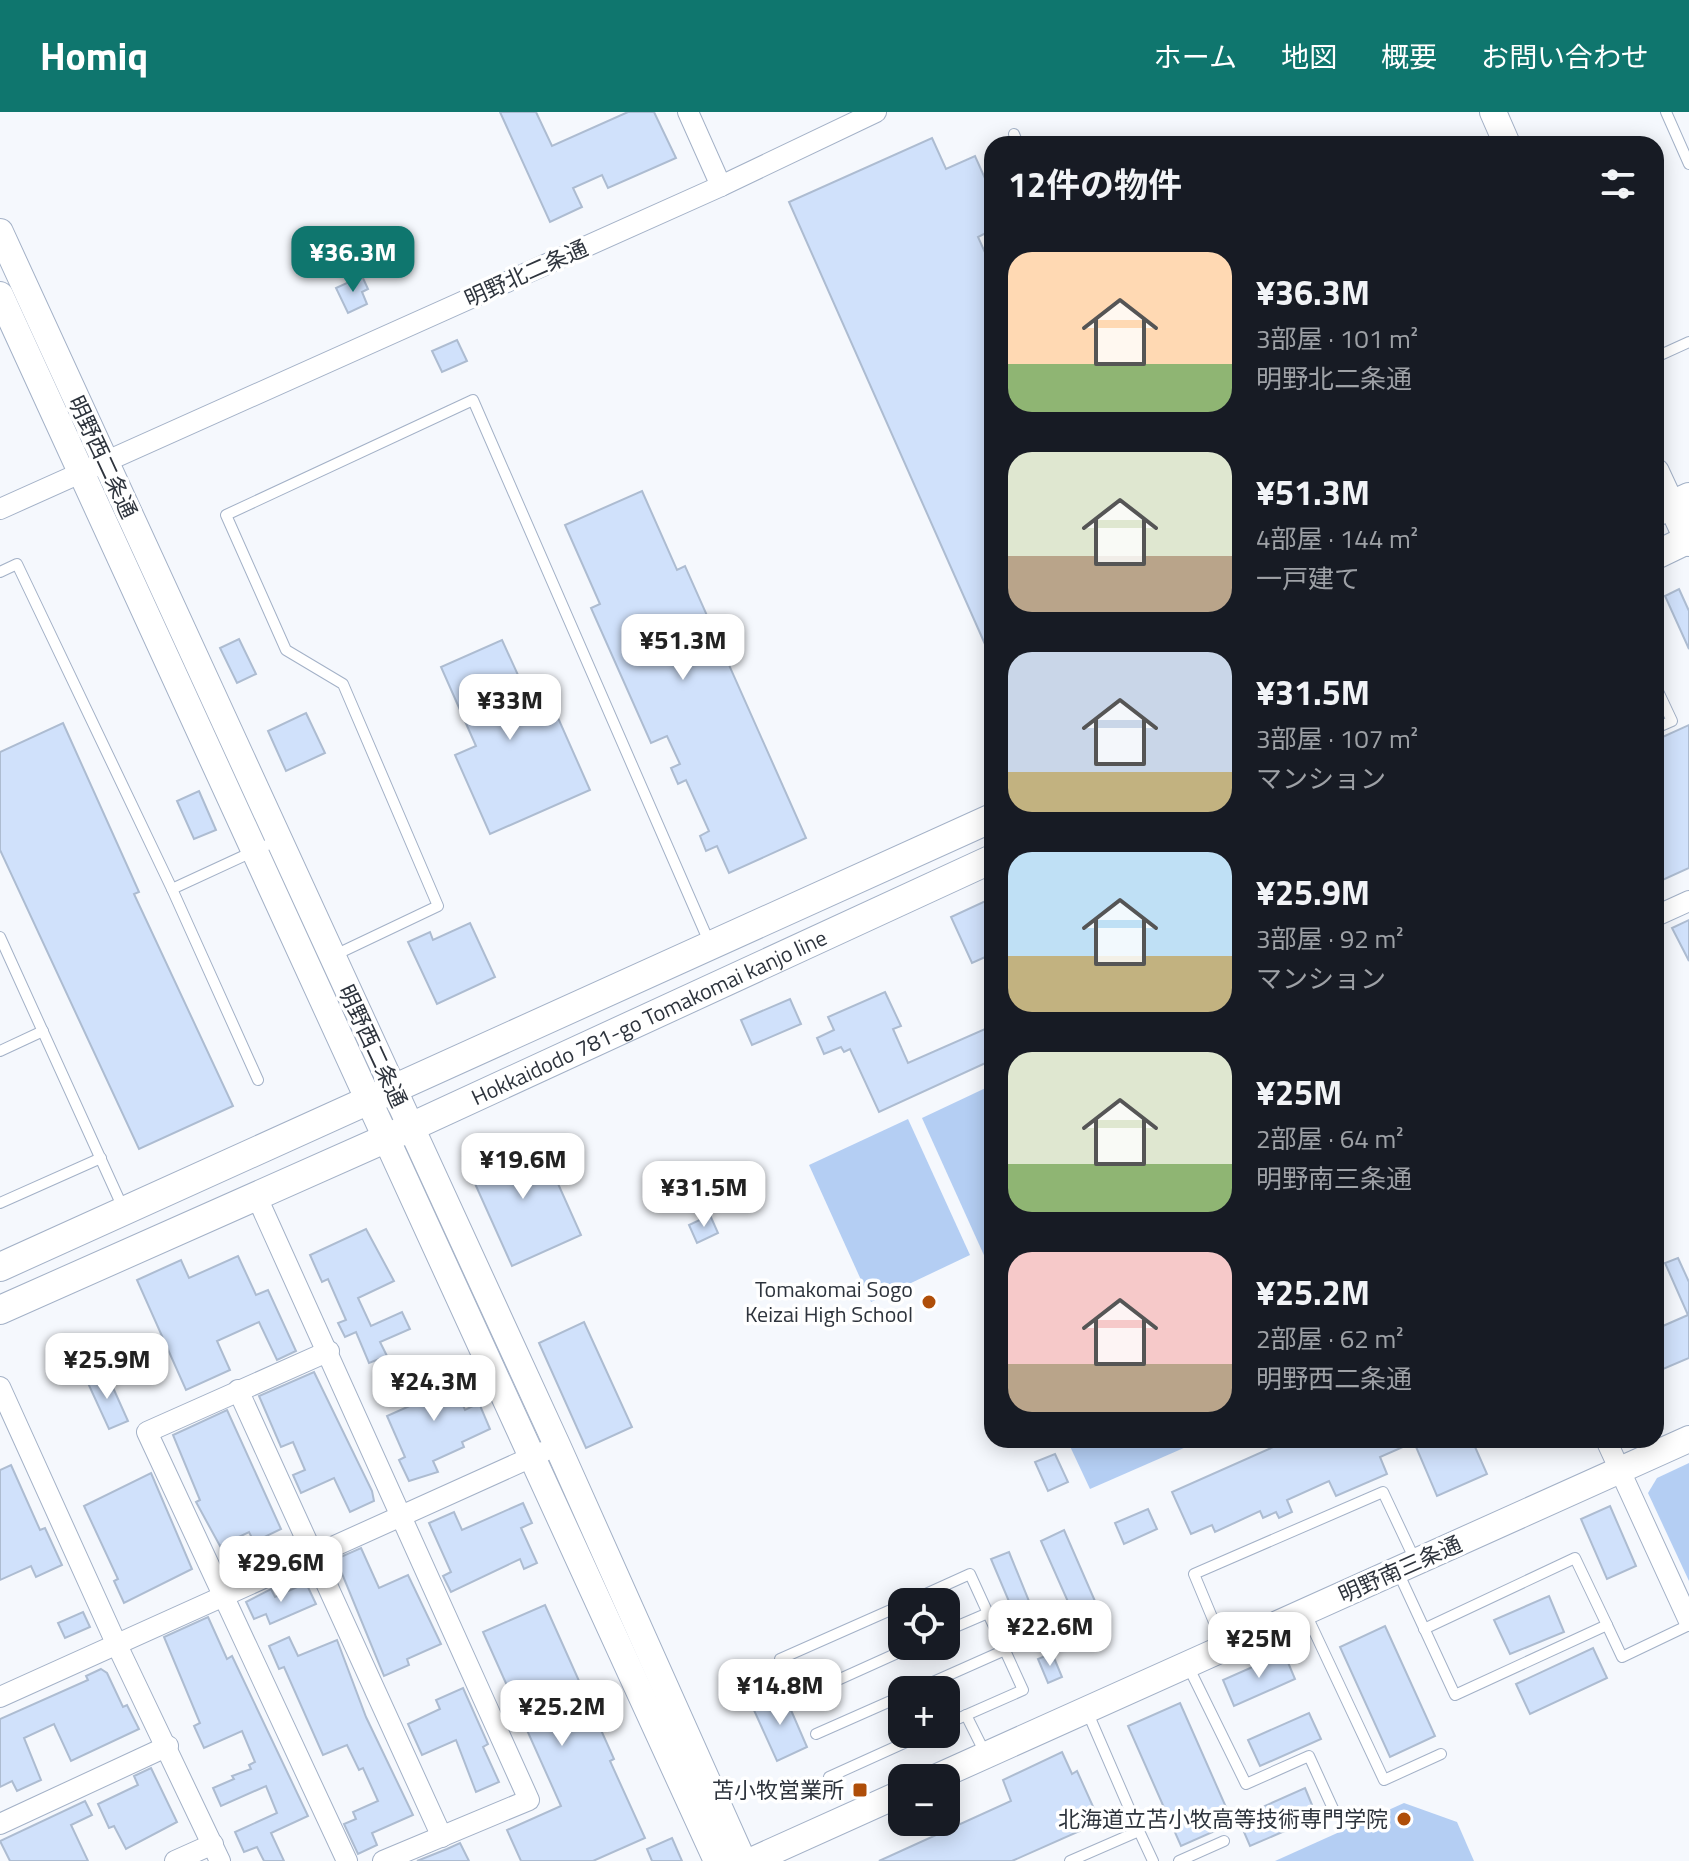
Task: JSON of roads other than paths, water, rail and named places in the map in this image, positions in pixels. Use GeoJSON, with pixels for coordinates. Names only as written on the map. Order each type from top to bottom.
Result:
{"type":"FeatureCollection","features":[{"type":"Feature","properties":{"kind":"main road"},"geometry":{"type":"LineString","coordinates":[[1664,552],[1689,541]]}},
{"type":"Feature","properties":{"kind":"main road","name":"Hokkaidodo 781-go Tomakomai kanjo line"},"geometry":{"type":"LineString","coordinates":[[0,1267],[984,822]]}},
{"type":"Feature","properties":{"kind":"main road","name":"Hokkaidodo 781-go Tomakomai kanjo line"},"geometry":{"type":"LineString","coordinates":[[0,1310],[399,1132],[984,863]]}},
{"type":"Feature","properties":{"kind":"street"},"geometry":{"type":"LineString","coordinates":[[688,112],[721,186]]}},
{"type":"Feature","properties":{"kind":"street","name":"明野北二条通"},"geometry":{"type":"LineString","coordinates":[[0,509],[721,186],[876,112]]}},
{"type":"Feature","properties":{"kind":"street"},"geometry":{"type":"LineString","coordinates":[[1493,112],[1504,136]]}},
{"type":"Feature","properties":{"kind":"street","name":"明野西二条通"},"geometry":{"type":"LineString","coordinates":[[0,232],[93,467],[381,1095],[557,1445],[743,1861]]}},
{"type":"Feature","properties":{"kind":"street","name":"明野西二条通"},"geometry":{"type":"LineString","coordinates":[[0,295],[93,467]]}},
{"type":"Feature","properties":{"kind":"street"},"geometry":{"type":"LineString","coordinates":[[1672,505],[1689,541]]}},
{"type":"Feature","properties":{"kind":"street"},"geometry":{"type":"LineString","coordinates":[[1664,912],[1689,901]]}},
{"type":"Feature","properties":{"kind":"street","name":"明野西二条通"},"geometry":{"type":"LineString","coordinates":[[399,1132],[532,1457],[717,1861]]}},
{"type":"Feature","properties":{"kind":"street"},"geometry":{"type":"LineString","coordinates":[[256,1195],[529,1800],[383,1861]]}},
{"type":"Feature","properties":{"kind":"street"},"geometry":{"type":"LineString","coordinates":[[329,1351],[147,1432],[347,1861]]}},
{"type":"Feature","properties":{"kind":"street"},"geometry":{"type":"LineString","coordinates":[[0,1387],[116,1643],[168,1746],[216,1852],[175,1861]]}},
{"type":"Feature","properties":{"kind":"street"},"geometry":{"type":"LineString","coordinates":[[238,1390],[316,1555],[442,1837]]}},
{"type":"Feature","properties":{"kind":"street","name":"明野南三条通"},"geometry":{"type":"LineString","coordinates":[[960,1767],[1689,1439]]}},
{"type":"Feature","properties":{"kind":"street"},"geometry":{"type":"LineString","coordinates":[[0,1697],[557,1445]]}},
{"type":"Feature","properties":{"kind":"street"},"geometry":{"type":"LineString","coordinates":[[1610,1448],[1689,1623]]}},
{"type":"Feature","properties":{"kind":"street"},"geometry":{"type":"LineString","coordinates":[[0,1824],[168,1746]]}},
{"type":"Feature","properties":{"kind":"street"},"geometry":{"type":"LineString","coordinates":[[751,1861],[888,1799]]}},
{"type":"Feature","properties":{"kind":"lane"},"geometry":{"type":"LineString","coordinates":[[1666,112],[1689,164]]}},
{"type":"Feature","properties":{"kind":"lane"},"geometry":{"type":"LineString","coordinates":[[1664,353],[1689,342]]}},
{"type":"Feature","properties":{"kind":"lane"},"geometry":{"type":"LineString","coordinates":[[320,961],[438,906],[343,684],[286,650],[226,515],[473,400],[711,945]]}},
{"type":"Feature","properties":{"kind":"lane"},"geometry":{"type":"LineString","coordinates":[[0,572],[17,564],[172,889],[258,1080]]}},
{"type":"Feature","properties":{"kind":"lane"},"geometry":{"type":"LineString","coordinates":[[1664,704],[1672,721],[1664,724]]}},
{"type":"Feature","properties":{"kind":"lane"},"geometry":{"type":"LineString","coordinates":[[172,889],[267,846]]}},
{"type":"Feature","properties":{"kind":"lane"},"geometry":{"type":"LineString","coordinates":[[0,937],[125,1211]]}},
{"type":"Feature","properties":{"kind":"lane"},"geometry":{"type":"LineString","coordinates":[[0,1051],[43,1031]]}},
{"type":"Feature","properties":{"kind":"lane"},"geometry":{"type":"LineString","coordinates":[[0,1203],[101,1158]]}},
{"type":"Feature","properties":{"kind":"lane"},"geometry":{"type":"LineString","coordinates":[[1225,1648],[1194,1574],[1383,1492],[1424,1629],[1455,1695],[1607,1625]]}},
{"type":"Feature","properties":{"kind":"lane"},"geometry":{"type":"LineString","coordinates":[[1424,1629],[1575,1558],[1622,1657],[1689,1623]]}},
{"type":"Feature","properties":{"kind":"lane"},"geometry":{"type":"LineString","coordinates":[[939,1588],[970,1574],[1023,1690],[960,1718]]}},
{"type":"Feature","properties":{"kind":"lane"},"geometry":{"type":"LineString","coordinates":[[780,1659],[888,1611]]}},
{"type":"Feature","properties":{"kind":"lane"},"geometry":{"type":"LineString","coordinates":[[1305,1612],[1384,1780],[1441,1754]]}},
{"type":"Feature","properties":{"kind":"lane"},"geometry":{"type":"LineString","coordinates":[[960,1625],[988,1613]]}},
{"type":"Feature","properties":{"kind":"lane"},"geometry":{"type":"LineString","coordinates":[[946,1676],[1005,1650]]}},
{"type":"Feature","properties":{"kind":"lane"},"geometry":{"type":"LineString","coordinates":[[800,1697],[888,1657]]}},
{"type":"Feature","properties":{"kind":"lane"},"geometry":{"type":"LineString","coordinates":[[1188,1665],[1246,1784],[1309,1756],[1335,1813]]}},
{"type":"Feature","properties":{"kind":"lane"},"geometry":{"type":"LineString","coordinates":[[816,1734],[888,1702]]}},
{"type":"Feature","properties":{"kind":"lane"},"geometry":{"type":"LineString","coordinates":[[1086,1710],[1153,1861]]}},
{"type":"Feature","properties":{"kind":"lane"},"geometry":{"type":"LineString","coordinates":[[966,1715],[986,1755]]}},
{"type":"Feature","properties":{"kind":"lane"},"geometry":{"type":"LineString","coordinates":[[829,1777],[893,1748]]}},
{"type":"Feature","properties":{"kind":"lane"},"geometry":{"type":"LineString","coordinates":[[1070,1861],[1139,1831]]}},
{"type":"Feature","properties":{"kind":"lane"},"geometry":{"type":"LineString","coordinates":[[1179,1861],[1224,1841]]}},
{"type":"Feature","properties":{"kind":"place","name":"Tomakomai Sogo Keizai High School"},"geometry":{"type":"Point","coordinates":[929,1302]}},
{"type":"Feature","properties":{"kind":"place","name":"苫小牧営業所"},"geometry":{"type":"Point","coordinates":[860,1790]}},
{"type":"Feature","properties":{"kind":"place","name":"北海道立苫小牧高等技術専門学院"},"geometry":{"type":"Point","coordinates":[1404,1819]}}]}
